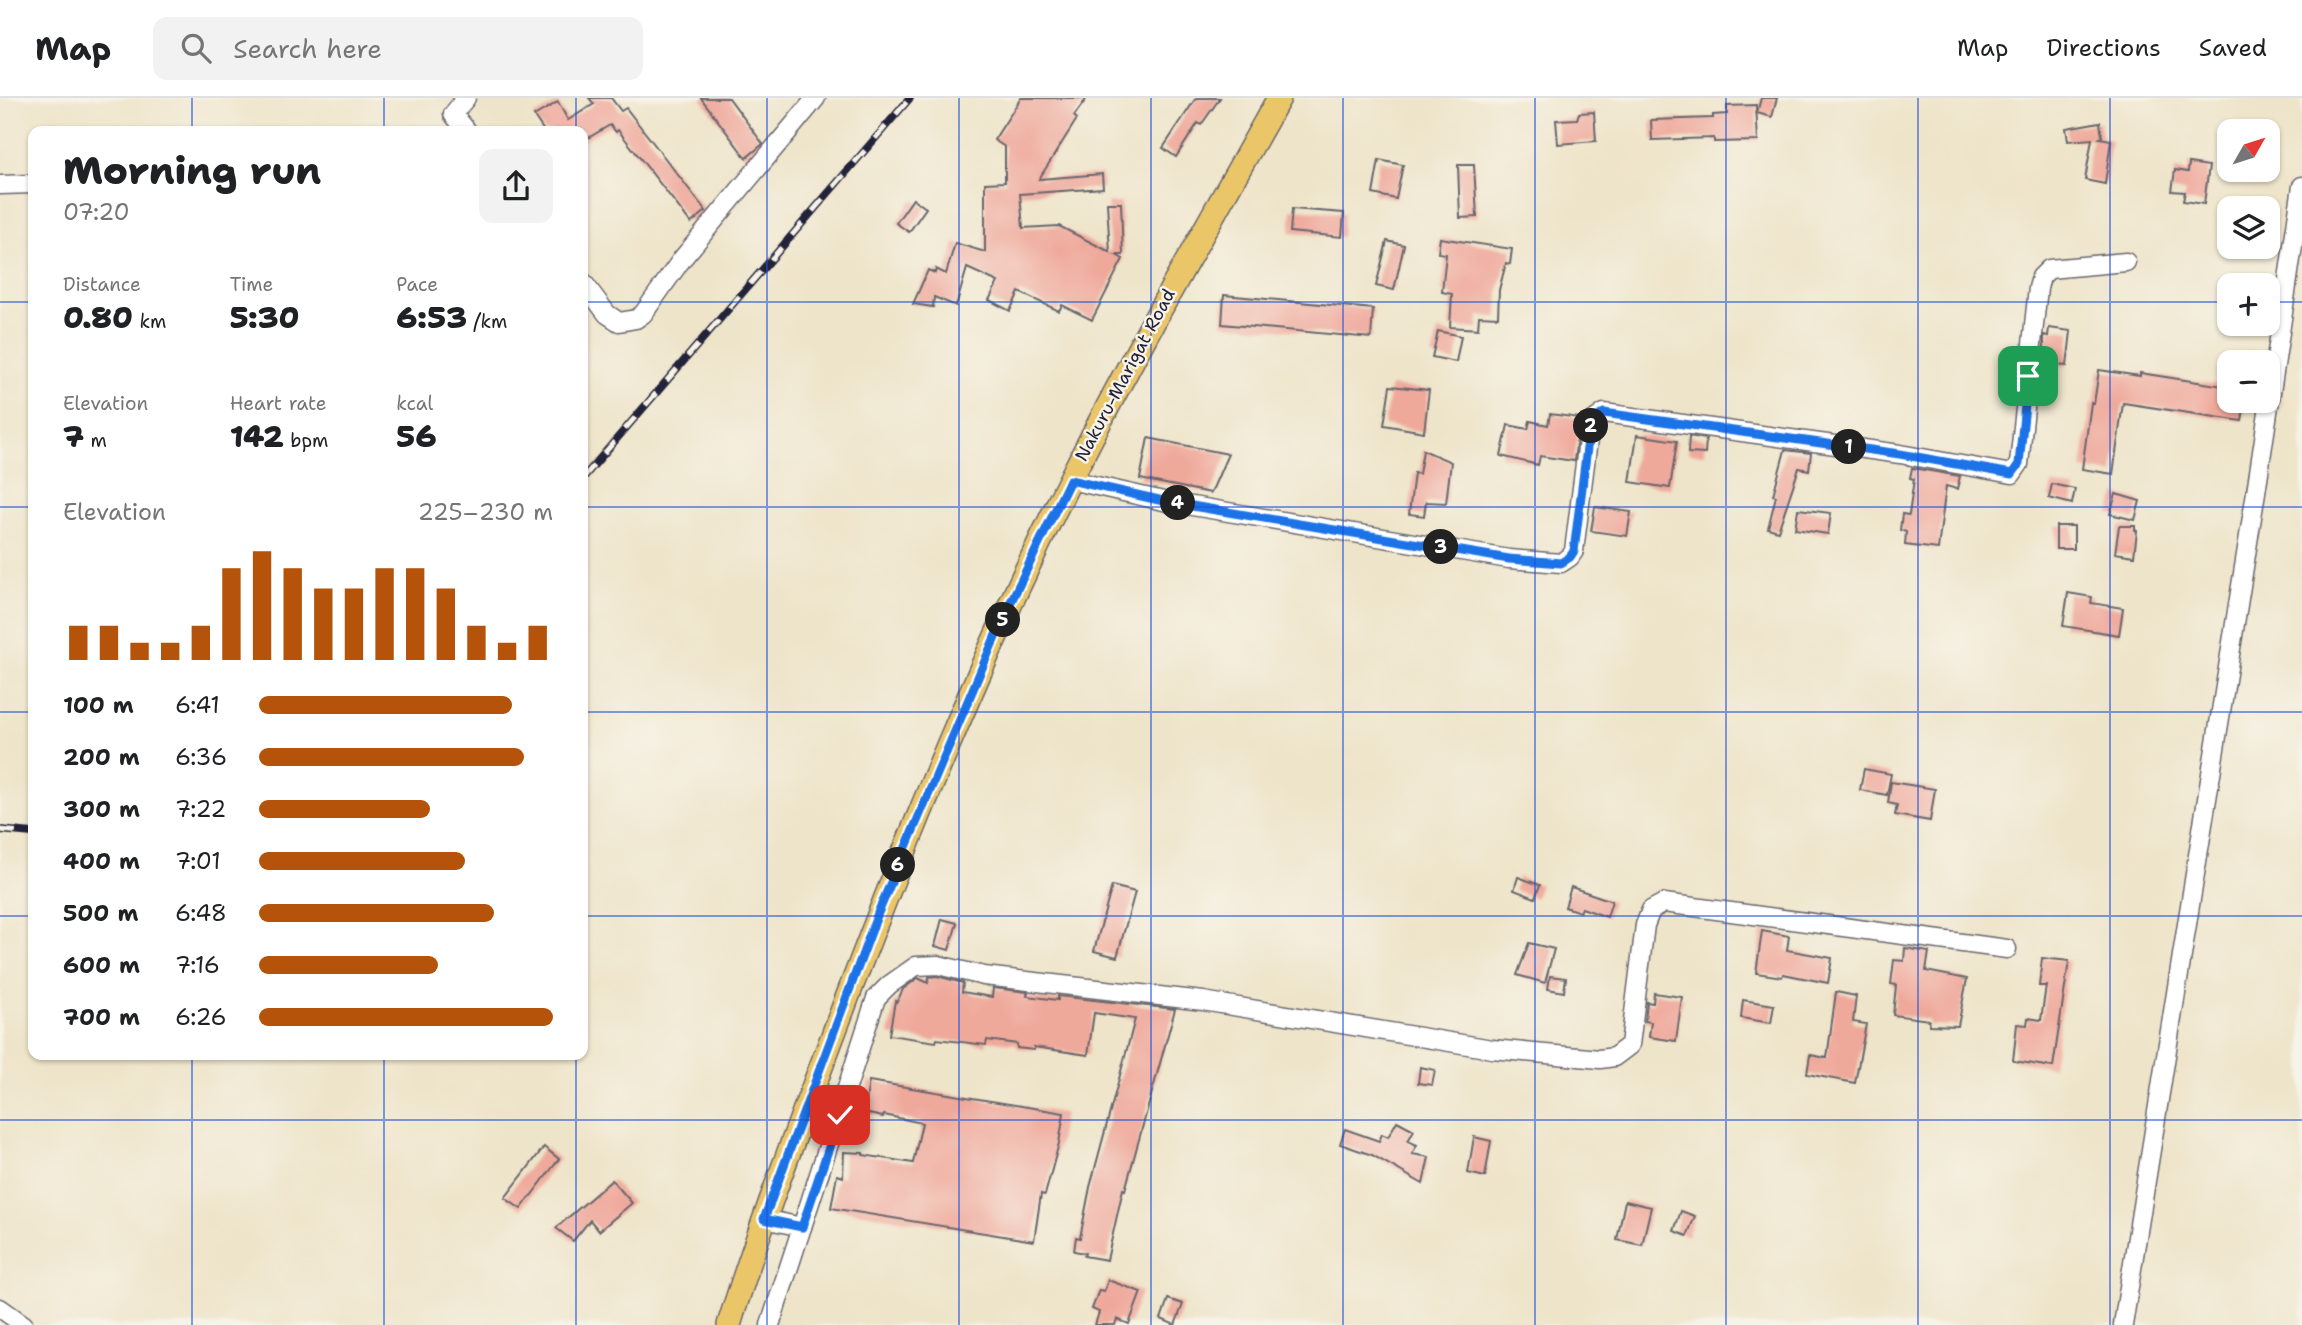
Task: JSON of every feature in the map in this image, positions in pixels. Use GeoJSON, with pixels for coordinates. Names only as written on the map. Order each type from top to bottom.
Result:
{"type":"FeatureCollection","features":[{"type":"Feature","properties":{"kind":"main road","name":"Nakuru-Marigat Road"},"geometry":{"type":"LineString","coordinates":[[729,1325],[764,1219],[878,913],[1004,616],[1131,361],[1279,98]]}},
{"type":"Feature","properties":{"kind":"street"},"geometry":{"type":"LineString","coordinates":[[463,126],[453,114],[466,98]]}},
{"type":"Feature","properties":{"kind":"street"},"geometry":{"type":"LineString","coordinates":[[588,289],[607,314],[619,322],[636,319],[643,314],[682,259],[816,98]]}},
{"type":"Feature","properties":{"kind":"street"},"geometry":{"type":"LineString","coordinates":[[0,185],[28,184]]}},
{"type":"Feature","properties":{"kind":"street"},"geometry":{"type":"LineString","coordinates":[[2123,1325],[2302,186]]}},
{"type":"Feature","properties":{"kind":"street"},"geometry":{"type":"LineString","coordinates":[[1070,480],[1168,502],[1509,559],[1561,563],[1574,551],[1589,432],[1593,421],[1604,413],[1900,454],[2012,474],[2019,464],[2041,277],[2049,269],[2126,262]]}},
{"type":"Feature","properties":{"kind":"street"},"geometry":{"type":"LineString","coordinates":[[770,1325],[876,998],[916,966],[938,965],[984,976],[1203,1001],[1492,1049],[1600,1059],[1614,1057],[1630,1045],[1645,925],[1651,910],[1664,903],[2007,949]]}},
{"type":"Feature","properties":{"kind":"street"},"geometry":{"type":"LineString","coordinates":[[764,1219],[802,1227]]}},
{"type":"Feature","properties":{"kind":"street"},"geometry":{"type":"LineString","coordinates":[[0,1308],[24,1325]]}},
{"type":"Feature","properties":{"kind":"building"},"geometry":{"type":"Polygon","coordinates":[[[589,98],[611,98],[621,111],[626,108],[706,211],[691,223],[618,130],[616,132],[610,125],[588,138],[588,126],[541,126],[534,116],[558,102],[568,120],[594,104],[589,98]]]}},
{"type":"Feature","properties":{"kind":"building"},"geometry":{"type":"Polygon","coordinates":[[[701,98],[729,98],[763,144],[746,158],[701,98]]]}},
{"type":"Feature","properties":{"kind":"building"},"geometry":{"type":"Polygon","coordinates":[[[1021,98],[1087,98],[1074,116],[1077,119],[1039,179],[1102,174],[1103,188],[1020,194],[1023,228],[1059,226],[1110,252],[1107,203],[1121,203],[1123,255],[1116,255],[1123,259],[1092,320],[1062,305],[1059,311],[1019,292],[1010,311],[989,300],[998,282],[967,268],[956,306],[934,297],[933,307],[913,304],[928,270],[935,273],[936,269],[946,274],[955,243],[985,252],[985,183],[1005,182],[1005,147],[994,140],[1021,98]]]}},
{"type":"Feature","properties":{"kind":"building"},"geometry":{"type":"Polygon","coordinates":[[[1196,98],[1220,98],[1201,125],[1198,123],[1176,157],[1163,148],[1196,98]]]}},
{"type":"Feature","properties":{"kind":"building"},"geometry":{"type":"Polygon","coordinates":[[[1761,98],[1777,98],[1772,117],[1757,113],[1761,98]]]}},
{"type":"Feature","properties":{"kind":"building"},"geometry":{"type":"Polygon","coordinates":[[[1756,105],[1758,141],[1714,142],[1714,138],[1652,140],[1651,120],[1713,118],[1713,115],[1727,114],[1727,106],[1756,105]]]}},
{"type":"Feature","properties":{"kind":"building"},"geometry":{"type":"Polygon","coordinates":[[[1594,112],[1596,141],[1558,144],[1556,120],[1577,119],[1579,113],[1594,112]]]}},
{"type":"Feature","properties":{"kind":"building"},"geometry":{"type":"Polygon","coordinates":[[[2100,122],[2100,138],[2111,140],[2105,184],[2085,180],[2092,139],[2068,141],[2066,128],[2100,122]]]}},
{"type":"Feature","properties":{"kind":"building"},"geometry":{"type":"Polygon","coordinates":[[[1379,160],[1403,165],[1396,199],[1373,194],[1379,160]]]}},
{"type":"Feature","properties":{"kind":"building"},"geometry":{"type":"Polygon","coordinates":[[[2189,163],[2209,166],[2204,204],[2183,201],[2185,192],[2172,191],[2175,170],[2188,172],[2189,163]]]}},
{"type":"Feature","properties":{"kind":"building"},"geometry":{"type":"Polygon","coordinates":[[[1458,165],[1474,165],[1477,217],[1460,218],[1458,165]]]}},
{"type":"Feature","properties":{"kind":"building"},"geometry":{"type":"Polygon","coordinates":[[[913,199],[926,208],[909,232],[896,223],[913,199]]]}},
{"type":"Feature","properties":{"kind":"building"},"geometry":{"type":"Polygon","coordinates":[[[1292,209],[1344,213],[1342,237],[1290,232],[1292,209]]]}},
{"type":"Feature","properties":{"kind":"building"},"geometry":{"type":"Polygon","coordinates":[[[1440,238],[1512,249],[1510,264],[1506,263],[1499,290],[1498,317],[1479,316],[1478,329],[1450,327],[1452,294],[1442,292],[1446,254],[1438,253],[1440,238]]]}},
{"type":"Feature","properties":{"kind":"building"},"geometry":{"type":"Polygon","coordinates":[[[1387,241],[1404,245],[1394,290],[1376,286],[1387,241]]]}},
{"type":"Feature","properties":{"kind":"building"},"geometry":{"type":"Polygon","coordinates":[[[1224,295],[1373,309],[1371,338],[1222,324],[1224,295]]]}},
{"type":"Feature","properties":{"kind":"building"},"geometry":{"type":"Polygon","coordinates":[[[2049,328],[2071,331],[2067,366],[2044,364],[2044,335],[2048,336],[2049,328]]]}},
{"type":"Feature","properties":{"kind":"building"},"geometry":{"type":"Polygon","coordinates":[[[1438,331],[1461,336],[1456,362],[1432,357],[1438,331]]]}},
{"type":"Feature","properties":{"kind":"building"},"geometry":{"type":"Polygon","coordinates":[[[2099,370],[2140,376],[2140,373],[2217,385],[2217,413],[2243,413],[2242,421],[2123,403],[2113,474],[2082,469],[2091,403],[2094,404],[2099,370]]]}},
{"type":"Feature","properties":{"kind":"building"},"geometry":{"type":"Polygon","coordinates":[[[1390,386],[1429,390],[1424,432],[1384,425],[1390,386]]]}},
{"type":"Feature","properties":{"kind":"building"},"geometry":{"type":"Polygon","coordinates":[[[1550,414],[1580,418],[1574,461],[1540,456],[1538,465],[1501,456],[1508,425],[1528,429],[1530,421],[1548,425],[1550,414]]]}},
{"type":"Feature","properties":{"kind":"building"},"geometry":{"type":"Polygon","coordinates":[[[1637,435],[1677,441],[1670,488],[1630,482],[1637,435]]]}},
{"type":"Feature","properties":{"kind":"building"},"geometry":{"type":"Polygon","coordinates":[[[1689,436],[1706,439],[1705,454],[1688,453],[1689,436]]]}},
{"type":"Feature","properties":{"kind":"building"},"geometry":{"type":"Polygon","coordinates":[[[1148,438],[1228,454],[1211,493],[1140,479],[1148,438]]]}},
{"type":"Feature","properties":{"kind":"building"},"geometry":{"type":"Polygon","coordinates":[[[1423,450],[1451,462],[1446,503],[1426,502],[1424,516],[1409,514],[1414,473],[1419,474],[1423,450]]]}},
{"type":"Feature","properties":{"kind":"building"},"geometry":{"type":"Polygon","coordinates":[[[1785,450],[1811,453],[1809,470],[1799,468],[1778,531],[1768,528],[1776,496],[1773,495],[1785,450]]]}},
{"type":"Feature","properties":{"kind":"building"},"geometry":{"type":"Polygon","coordinates":[[[1912,468],[1960,476],[1957,489],[1946,486],[1938,549],[1905,545],[1906,532],[1900,530],[1902,514],[1909,515],[1914,479],[1910,478],[1912,468]]]}},
{"type":"Feature","properties":{"kind":"building"},"geometry":{"type":"Polygon","coordinates":[[[2052,484],[2075,489],[2072,504],[2049,498],[2052,484]]]}},
{"type":"Feature","properties":{"kind":"building"},"geometry":{"type":"Polygon","coordinates":[[[2116,494],[2140,501],[2135,520],[2110,514],[2116,494]]]}},
{"type":"Feature","properties":{"kind":"building"},"geometry":{"type":"Polygon","coordinates":[[[1595,507],[1631,512],[1627,536],[1591,531],[1595,507]]]}},
{"type":"Feature","properties":{"kind":"building"},"geometry":{"type":"Polygon","coordinates":[[[1798,509],[1831,513],[1828,534],[1795,529],[1798,509]]]}},
{"type":"Feature","properties":{"kind":"building"},"geometry":{"type":"Polygon","coordinates":[[[2056,526],[2074,526],[2074,549],[2056,549],[2056,526]]]}},
{"type":"Feature","properties":{"kind":"building"},"geometry":{"type":"Polygon","coordinates":[[[2119,526],[2135,526],[2137,531],[2134,556],[2115,553],[2119,526]]]}},
{"type":"Feature","properties":{"kind":"building"},"geometry":{"type":"Polygon","coordinates":[[[2068,593],[2092,597],[2091,603],[2123,608],[2119,635],[2063,626],[2068,593]]]}},
{"type":"Feature","properties":{"kind":"building"},"geometry":{"type":"Polygon","coordinates":[[[1864,769],[1891,774],[1887,795],[1860,790],[1864,769]]]}},
{"type":"Feature","properties":{"kind":"building"},"geometry":{"type":"Polygon","coordinates":[[[1891,782],[1935,789],[1930,821],[1895,815],[1897,805],[1888,803],[1891,782]]]}},
{"type":"Feature","properties":{"kind":"building"},"geometry":{"type":"Polygon","coordinates":[[[1518,877],[1540,885],[1535,898],[1514,890],[1518,877]]]}},
{"type":"Feature","properties":{"kind":"building"},"geometry":{"type":"Polygon","coordinates":[[[1112,886],[1135,892],[1117,957],[1094,951],[1112,886]]]}},
{"type":"Feature","properties":{"kind":"building"},"geometry":{"type":"Polygon","coordinates":[[[1571,887],[1612,901],[1607,917],[1582,908],[1580,912],[1565,907],[1571,887]]]}},
{"type":"Feature","properties":{"kind":"building"},"geometry":{"type":"Polygon","coordinates":[[[942,919],[957,923],[949,950],[935,946],[942,919]]]}},
{"type":"Feature","properties":{"kind":"building"},"geometry":{"type":"Polygon","coordinates":[[[1762,931],[1789,936],[1787,950],[1832,958],[1828,983],[1783,974],[1782,977],[1756,973],[1762,931]]]}},
{"type":"Feature","properties":{"kind":"building"},"geometry":{"type":"Polygon","coordinates":[[[1529,943],[1554,949],[1545,983],[1517,975],[1529,943]]]}},
{"type":"Feature","properties":{"kind":"building"},"geometry":{"type":"Polygon","coordinates":[[[1905,948],[1929,952],[1926,971],[1967,979],[1958,1026],[1929,1025],[1929,1020],[1893,1015],[1896,985],[1891,984],[1894,960],[1904,961],[1905,948]]]}},
{"type":"Feature","properties":{"kind":"building"},"geometry":{"type":"Polygon","coordinates":[[[2042,958],[2069,961],[2053,1067],[2013,1061],[2017,1024],[2027,1025],[2028,1018],[2041,1020],[2046,986],[2039,986],[2042,958]]]}},
{"type":"Feature","properties":{"kind":"building"},"geometry":{"type":"Polygon","coordinates":[[[937,976],[963,983],[962,992],[992,997],[993,988],[1028,992],[1027,996],[1058,1000],[1058,996],[1175,1009],[1125,1190],[1123,1189],[1107,1260],[1084,1256],[1085,1253],[1074,1251],[1076,1237],[1080,1238],[1090,1187],[1135,1019],[1094,1013],[1088,1055],[1034,1047],[1034,1050],[1017,1048],[1017,1044],[987,1040],[986,1045],[937,1039],[936,1042],[889,1035],[895,1001],[897,1002],[903,989],[918,978],[928,983],[929,977],[937,976]]]}},
{"type":"Feature","properties":{"kind":"building"},"geometry":{"type":"Polygon","coordinates":[[[1550,976],[1566,978],[1564,992],[1548,989],[1550,976]]]}},
{"type":"Feature","properties":{"kind":"building"},"geometry":{"type":"Polygon","coordinates":[[[1836,992],[1856,996],[1853,1022],[1866,1024],[1855,1083],[1807,1074],[1810,1055],[1827,1058],[1836,992]]]}},
{"type":"Feature","properties":{"kind":"building"},"geometry":{"type":"Polygon","coordinates":[[[1654,993],[1682,997],[1676,1041],[1649,1037],[1651,1022],[1645,1021],[1647,1002],[1653,1003],[1654,993]]]}},
{"type":"Feature","properties":{"kind":"building"},"geometry":{"type":"Polygon","coordinates":[[[1743,1000],[1774,1005],[1771,1023],[1741,1018],[1743,1000]]]}},
{"type":"Feature","properties":{"kind":"building"},"geometry":{"type":"Polygon","coordinates":[[[1420,1067],[1435,1070],[1432,1085],[1418,1083],[1420,1067]]]}},
{"type":"Feature","properties":{"kind":"building"},"geometry":{"type":"Polygon","coordinates":[[[869,1081],[1064,1113],[1045,1195],[1041,1194],[1034,1241],[831,1208],[837,1175],[843,1177],[844,1152],[913,1163],[922,1123],[864,1113],[869,1081]]]}},
{"type":"Feature","properties":{"kind":"building"},"geometry":{"type":"Polygon","coordinates":[[[1397,1121],[1414,1130],[1408,1141],[1417,1145],[1412,1154],[1429,1157],[1423,1184],[1372,1155],[1340,1144],[1345,1129],[1379,1141],[1382,1134],[1388,1137],[1397,1121]]]}},
{"type":"Feature","properties":{"kind":"building"},"geometry":{"type":"Polygon","coordinates":[[[1474,1137],[1491,1141],[1485,1177],[1468,1173],[1474,1137]]]}},
{"type":"Feature","properties":{"kind":"building"},"geometry":{"type":"Polygon","coordinates":[[[544,1147],[559,1159],[521,1209],[505,1198],[544,1147]]]}},
{"type":"Feature","properties":{"kind":"building"},"geometry":{"type":"Polygon","coordinates":[[[612,1180],[632,1203],[599,1231],[590,1220],[573,1241],[556,1228],[612,1180]]]}},
{"type":"Feature","properties":{"kind":"building"},"geometry":{"type":"Polygon","coordinates":[[[1625,1201],[1651,1207],[1642,1245],[1617,1240],[1625,1201]]]}},
{"type":"Feature","properties":{"kind":"building"},"geometry":{"type":"Polygon","coordinates":[[[1681,1211],[1695,1216],[1687,1236],[1674,1231],[1681,1211]]]}},
{"type":"Feature","properties":{"kind":"building"},"geometry":{"type":"Polygon","coordinates":[[[1108,1280],[1141,1292],[1129,1324],[1117,1319],[1115,1325],[1095,1325],[1099,1312],[1092,1309],[1099,1290],[1104,1291],[1108,1280]]]}},
{"type":"Feature","properties":{"kind":"building"},"geometry":{"type":"Polygon","coordinates":[[[1168,1299],[1183,1304],[1175,1325],[1161,1319],[1168,1299]]]}},
{"type":"Feature","properties":{"kind":"railway"},"geometry":{"type":"LineString","coordinates":[[588,472],[910,98]]}},
{"type":"Feature","properties":{"kind":"railway"},"geometry":{"type":"LineString","coordinates":[[0,830],[28,833]]}},
{"type":"Feature","properties":{"kind":"route"},"geometry":{"type":"LineString","coordinates":[[840,1115],[802,1227],[764,1219],[878,913],[1004,616],[1070,480],[1168,502],[1265,516],[1509,559],[1561,563],[1574,551],[1589,432],[1598,415],[1604,413],[1900,454],[2012,474],[2019,464],[2028,376]]}}]}
